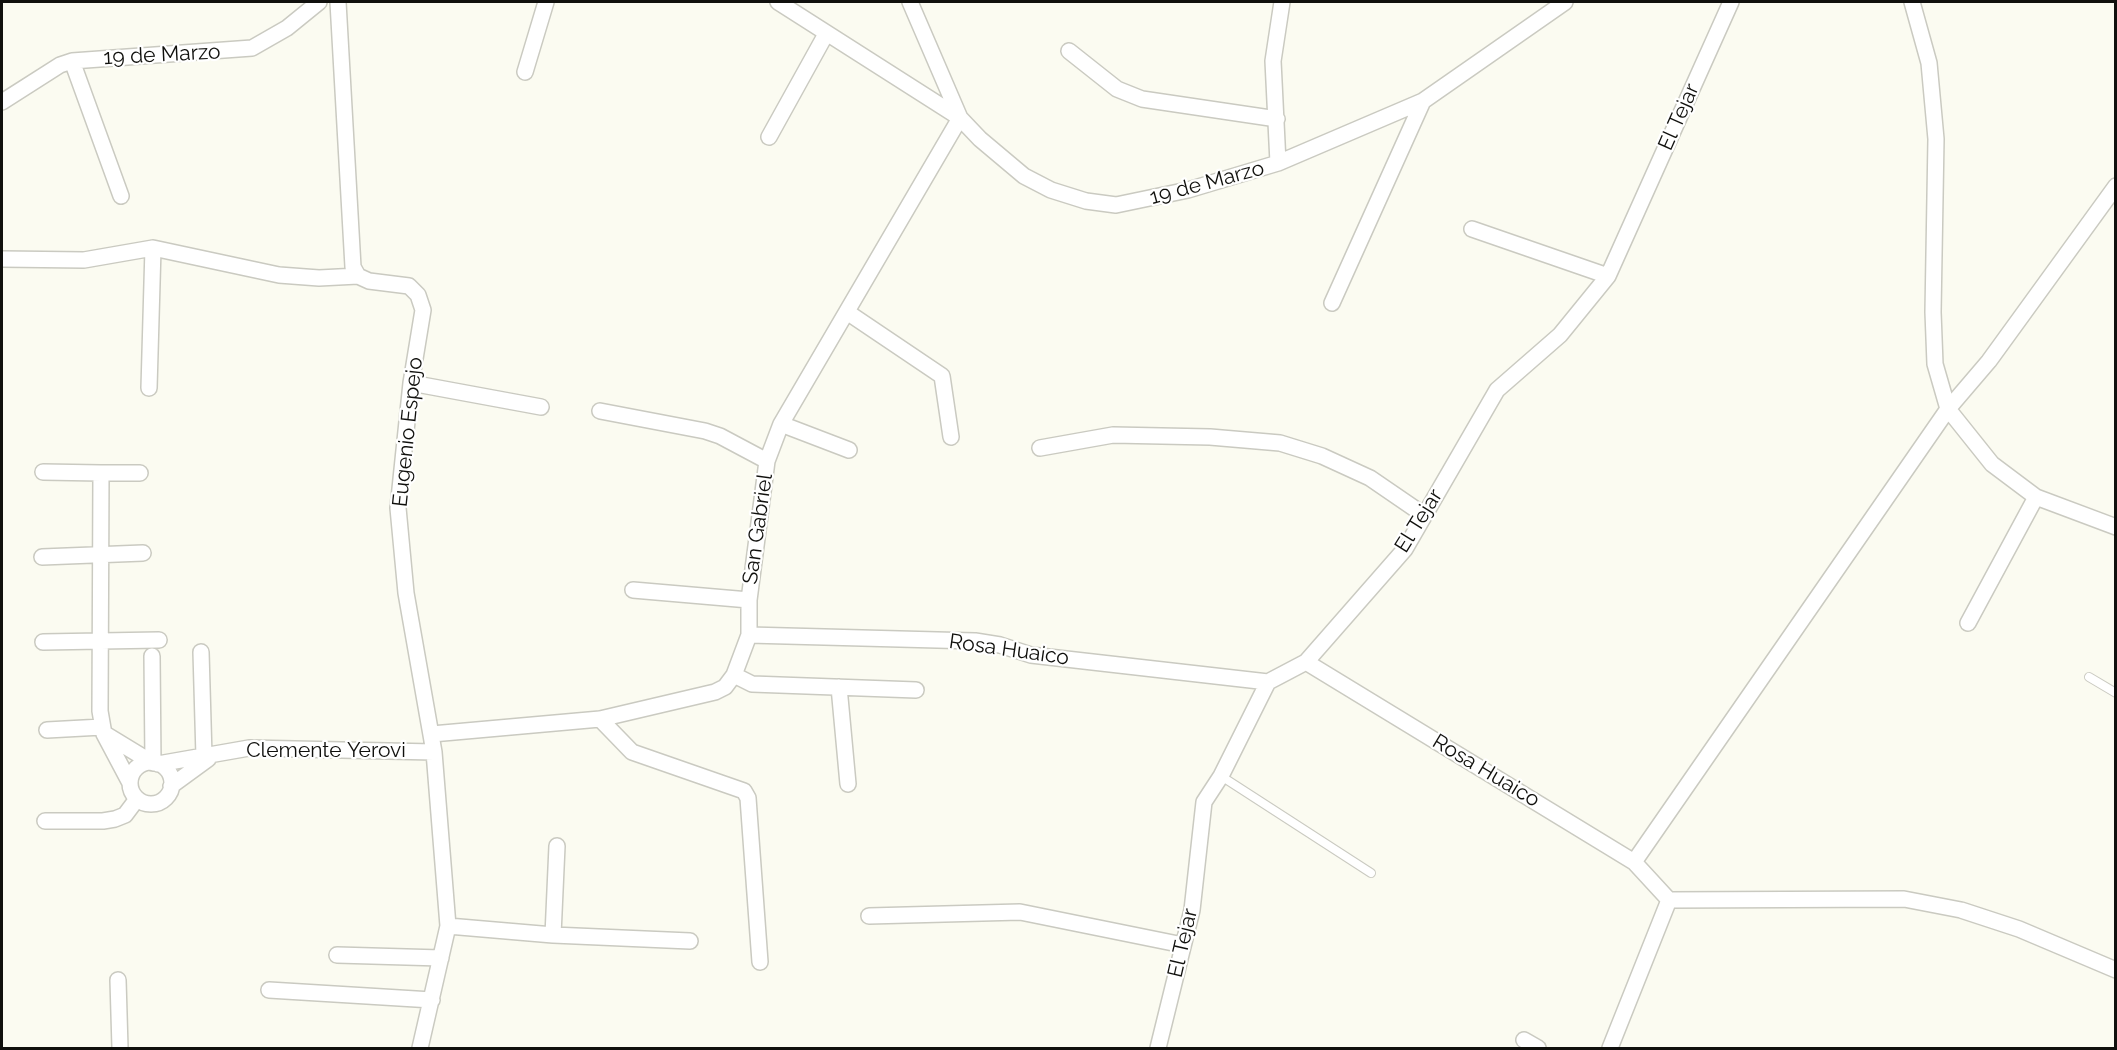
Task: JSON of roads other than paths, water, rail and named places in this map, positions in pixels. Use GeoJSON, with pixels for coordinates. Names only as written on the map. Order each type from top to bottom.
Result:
{"type":"FeatureCollection","features":[{"type":"Feature","properties":{"kind":"street","name":"19 de Marzo"},"geometry":{"type":"LineString","coordinates":[[2,102],[60,65],[72,61],[242,50],[262,44],[287,28],[319,2]]}},
{"type":"Feature","properties":{"kind":"street"},"geometry":{"type":"LineString","coordinates":[[338,2],[351,251],[358,276]]}},
{"type":"Feature","properties":{"kind":"street"},"geometry":{"type":"LineString","coordinates":[[525,72],[546,2]]}},
{"type":"Feature","properties":{"kind":"street"},"geometry":{"type":"LineString","coordinates":[[778,2],[960,118]]}},
{"type":"Feature","properties":{"kind":"street","name":"19 de Marzo"},"geometry":{"type":"LineString","coordinates":[[910,2],[960,118],[1000,158],[1024,176],[1051,190],[1086,201],[1116,205],[1151,199],[1278,159],[1423,101],[1565,2]]}},
{"type":"Feature","properties":{"kind":"street"},"geometry":{"type":"LineString","coordinates":[[1278,159],[1273,62],[1282,2]]}},
{"type":"Feature","properties":{"kind":"street","name":"El Tejar"},"geometry":{"type":"LineString","coordinates":[[1158,1048],[1192,910],[1204,802],[1221,776],[1268,682],[1306,662],[1405,549],[1497,390],[1560,335],[1608,276],[1731,2]]}},
{"type":"Feature","properties":{"kind":"street"},"geometry":{"type":"LineString","coordinates":[[1912,2],[1929,63],[1936,139],[1935,364],[1950,406],[1992,464],[2036,496],[2115,527]]}},
{"type":"Feature","properties":{"kind":"street"},"geometry":{"type":"LineString","coordinates":[[769,137],[826,34]]}},
{"type":"Feature","properties":{"kind":"street"},"geometry":{"type":"LineString","coordinates":[[1069,51],[1117,89],[1142,99],[1276,119]]}},
{"type":"Feature","properties":{"kind":"street"},"geometry":{"type":"LineString","coordinates":[[72,61],[121,196]]}},
{"type":"Feature","properties":{"kind":"street"},"geometry":{"type":"LineString","coordinates":[[1332,303],[1423,101]]}},
{"type":"Feature","properties":{"kind":"street","name":"San Gabriel"},"geometry":{"type":"LineString","coordinates":[[734,675],[749,635],[748,600],[767,461],[781,424],[960,118]]}},
{"type":"Feature","properties":{"kind":"street"},"geometry":{"type":"LineString","coordinates":[[1634,862],[1950,406],[1968,388],[2115,186]]}},
{"type":"Feature","properties":{"kind":"street"},"geometry":{"type":"LineString","coordinates":[[1472,228],[1608,276]]}},
{"type":"Feature","properties":{"kind":"street"},"geometry":{"type":"LineString","coordinates":[[2,259],[84,260],[153,248],[149,388]]}},
{"type":"Feature","properties":{"kind":"street","name":"Eugenio Espejo"},"geometry":{"type":"LineString","coordinates":[[153,248],[279,275],[318,278],[358,276],[369,281],[409,286],[418,295],[423,310],[411,383],[398,508],[406,593],[432,734],[448,926],[420,1048]]}},
{"type":"Feature","properties":{"kind":"street"},"geometry":{"type":"LineString","coordinates":[[848,312],[942,376],[951,437]]}},
{"type":"Feature","properties":{"kind":"street"},"geometry":{"type":"LineString","coordinates":[[411,383],[541,407]]}},
{"type":"Feature","properties":{"kind":"street"},"geometry":{"type":"LineString","coordinates":[[600,411],[705,431],[720,436],[767,461]]}},
{"type":"Feature","properties":{"kind":"street"},"geometry":{"type":"LineString","coordinates":[[781,424],[849,450]]}},
{"type":"Feature","properties":{"kind":"street"},"geometry":{"type":"LineString","coordinates":[[1040,448],[1113,435],[1210,436],[1280,443],[1322,456],[1370,478],[1424,515]]}},
{"type":"Feature","properties":{"kind":"street"},"geometry":{"type":"LineString","coordinates":[[43,472],[140,473]]}},
{"type":"Feature","properties":{"kind":"street"},"geometry":{"type":"LineString","coordinates":[[101,473],[103,730],[137,799]]}},
{"type":"Feature","properties":{"kind":"street"},"geometry":{"type":"LineString","coordinates":[[1968,622],[2036,496]]}},
{"type":"Feature","properties":{"kind":"street"},"geometry":{"type":"LineString","coordinates":[[42,557],[143,553]]}},
{"type":"Feature","properties":{"kind":"street"},"geometry":{"type":"LineString","coordinates":[[633,591],[748,600]]}},
{"type":"Feature","properties":{"kind":"street","name":"Rosa Huaico"},"geometry":{"type":"LineString","coordinates":[[749,635],[975,641],[1000,645],[1031,655],[1268,682]]}},
{"type":"Feature","properties":{"kind":"street"},"geometry":{"type":"LineString","coordinates":[[43,642],[159,640]]}},
{"type":"Feature","properties":{"kind":"street"},"geometry":{"type":"LineString","coordinates":[[137,799],[155,804],[166,797],[171,786],[211,755],[201,652]]}},
{"type":"Feature","properties":{"kind":"street"},"geometry":{"type":"LineString","coordinates":[[152,656],[154,763]]}},
{"type":"Feature","properties":{"kind":"street","name":"Rosa Huaico"},"geometry":{"type":"LineString","coordinates":[[1306,662],[1634,862],[1669,900]]}},
{"type":"Feature","properties":{"kind":"street"},"geometry":{"type":"LineString","coordinates":[[432,734],[600,718],[715,692],[725,687],[734,675],[752,684],[916,690]]}},
{"type":"Feature","properties":{"kind":"street"},"geometry":{"type":"LineString","coordinates":[[839,687],[848,784]]}},
{"type":"Feature","properties":{"kind":"street"},"geometry":{"type":"LineString","coordinates":[[600,718],[632,753],[744,791],[748,798],[760,962]]}},
{"type":"Feature","properties":{"kind":"street"},"geometry":{"type":"LineString","coordinates":[[47,730],[103,730],[168,772],[171,786]]}},
{"type":"Feature","properties":{"kind":"street","name":"Clemente Yerovi"},"geometry":{"type":"LineString","coordinates":[[154,763],[249,747],[434,752]]}},
{"type":"Feature","properties":{"kind":"street"},"geometry":{"type":"LineString","coordinates":[[130,783],[134,771],[154,763]]}},
{"type":"Feature","properties":{"kind":"street"},"geometry":{"type":"LineString","coordinates":[[45,821],[115,819],[125,815],[137,799]]}},
{"type":"Feature","properties":{"kind":"street"},"geometry":{"type":"LineString","coordinates":[[553,935],[557,846]]}},
{"type":"Feature","properties":{"kind":"street"},"geometry":{"type":"LineString","coordinates":[[1610,1048],[1669,900],[1904,899],[1961,910],[2019,929],[2115,970]]}},
{"type":"Feature","properties":{"kind":"street"},"geometry":{"type":"LineString","coordinates":[[869,916],[1020,912],[1183,945]]}},
{"type":"Feature","properties":{"kind":"street"},"geometry":{"type":"LineString","coordinates":[[448,926],[553,935],[690,941]]}},
{"type":"Feature","properties":{"kind":"street"},"geometry":{"type":"LineString","coordinates":[[337,955],[441,958]]}},
{"type":"Feature","properties":{"kind":"street"},"geometry":{"type":"LineString","coordinates":[[118,980],[120,1048]]}},
{"type":"Feature","properties":{"kind":"street"},"geometry":{"type":"LineString","coordinates":[[269,990],[432,1000]]}},
{"type":"Feature","properties":{"kind":"street"},"geometry":{"type":"LineString","coordinates":[[1524,1040],[1538,1048]]}},
{"type":"Feature","properties":{"kind":"lane"},"geometry":{"type":"LineString","coordinates":[[2089,677],[2115,693]]}},
{"type":"Feature","properties":{"kind":"lane"},"geometry":{"type":"LineString","coordinates":[[1221,776],[1371,873]]}}]}
